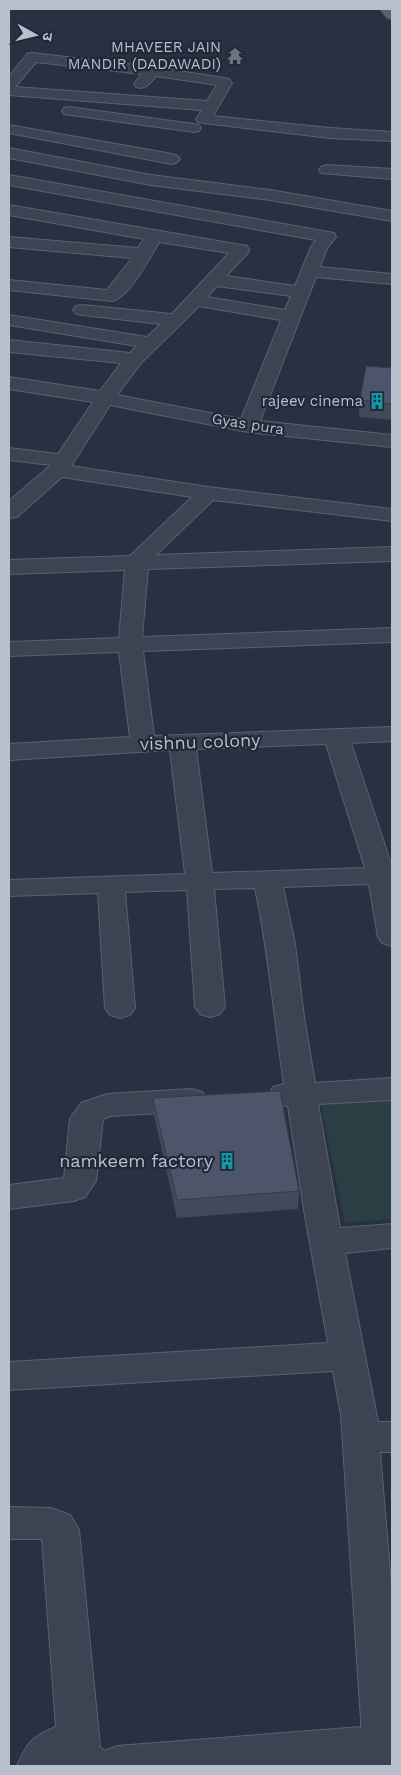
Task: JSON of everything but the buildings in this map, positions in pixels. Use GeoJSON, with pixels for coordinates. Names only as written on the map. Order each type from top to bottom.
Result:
{"type":"FeatureCollection","features":[{"type":"Feature","properties":{"kind":"main road"},"geometry":{"type":"LineString","coordinates":[[386,9],[392,15]]}},
{"type":"Feature","properties":{"kind":"street"},"geometry":{"type":"LineString","coordinates":[[16,55],[153,71],[224,82],[225,84],[203,119],[330,134],[392,137]]}},
{"type":"Feature","properties":{"kind":"street"},"geometry":{"type":"LineString","coordinates":[[9,86],[32,56]]}},
{"type":"Feature","properties":{"kind":"street"},"geometry":{"type":"LineString","coordinates":[[128,98],[153,71]]}},
{"type":"Feature","properties":{"kind":"street"},"geometry":{"type":"LineString","coordinates":[[9,91],[128,98],[212,106]]}},
{"type":"Feature","properties":{"kind":"street"},"geometry":{"type":"LineString","coordinates":[[9,101],[194,128]]}},
{"type":"Feature","properties":{"kind":"street"},"geometry":{"type":"LineString","coordinates":[[344,120],[364,120]]}},
{"type":"Feature","properties":{"kind":"street"},"geometry":{"type":"LineString","coordinates":[[9,129],[172,159]]}},
{"type":"Feature","properties":{"kind":"street"},"geometry":{"type":"LineString","coordinates":[[9,153],[151,180],[270,195],[392,216]]}},
{"type":"Feature","properties":{"kind":"street"},"geometry":{"type":"LineString","coordinates":[[327,170],[392,174]]}},
{"type":"Feature","properties":{"kind":"street"},"geometry":{"type":"LineString","coordinates":[[9,180],[328,237],[320,247],[248,426]]}},
{"type":"Feature","properties":{"kind":"street"},"geometry":{"type":"LineString","coordinates":[[89,223],[151,180]]}},
{"type":"Feature","properties":{"kind":"street"},"geometry":{"type":"LineString","coordinates":[[214,246],[244,221],[270,195]]}},
{"type":"Feature","properties":{"kind":"street"},"geometry":{"type":"LineString","coordinates":[[9,210],[241,250],[176,320],[134,359],[105,398],[62,466],[14,503]]}},
{"type":"Feature","properties":{"kind":"street"},"geometry":{"type":"LineString","coordinates":[[9,285],[112,296],[123,274],[144,254],[154,236]]}},
{"type":"Feature","properties":{"kind":"street"},"geometry":{"type":"LineString","coordinates":[[9,242],[144,254]]}},
{"type":"Feature","properties":{"kind":"street"},"geometry":{"type":"LineString","coordinates":[[9,256],[85,265]]}},
{"type":"Feature","properties":{"kind":"street"},"geometry":{"type":"LineString","coordinates":[[310,272],[392,279]]}},
{"type":"Feature","properties":{"kind":"street"},"geometry":{"type":"LineString","coordinates":[[9,273],[123,274]]}},
{"type":"Feature","properties":{"kind":"street"},"geometry":{"type":"LineString","coordinates":[[213,280],[302,292]]}},
{"type":"Feature","properties":{"kind":"street"},"geometry":{"type":"LineString","coordinates":[[195,300],[292,317]]}},
{"type":"Feature","properties":{"kind":"street"},"geometry":{"type":"LineString","coordinates":[[9,302],[176,320]]}},
{"type":"Feature","properties":{"kind":"street"},"geometry":{"type":"LineString","coordinates":[[9,320],[150,343]]}},
{"type":"Feature","properties":{"kind":"street"},"geometry":{"type":"LineString","coordinates":[[9,346],[134,359]]}},
{"type":"Feature","properties":{"kind":"street","name":"Gyas pura"},"geometry":{"type":"LineString","coordinates":[[9,382],[105,398],[248,426],[392,441]]}},
{"type":"Feature","properties":{"kind":"street"},"geometry":{"type":"LineString","coordinates":[[9,454],[62,466],[208,493],[385,514],[392,550]]}},
{"type":"Feature","properties":{"kind":"street"},"geometry":{"type":"LineString","coordinates":[[143,744],[130,644],[137,562],[208,493]]}},
{"type":"Feature","properties":{"kind":"street"},"geometry":{"type":"LineString","coordinates":[[9,567],[392,554]]}},
{"type":"Feature","properties":{"kind":"street"},"geometry":{"type":"LineString","coordinates":[[9,648],[392,636]]}},
{"type":"Feature","properties":{"kind":"street","name":"vishnu colony"},"geometry":{"type":"LineString","coordinates":[[9,752],[182,742],[392,734]]}},
{"type":"Feature","properties":{"kind":"street"},"geometry":{"type":"LineString","coordinates":[[336,737],[386,876],[392,937]]}},
{"type":"Feature","properties":{"kind":"street"},"geometry":{"type":"LineString","coordinates":[[182,742],[200,882],[210,1007]]}},
{"type":"Feature","properties":{"kind":"street"},"geometry":{"type":"LineString","coordinates":[[9,888],[267,878],[386,876]]}},
{"type":"Feature","properties":{"kind":"street"},"geometry":{"type":"LineString","coordinates":[[117,1766],[379,1756],[382,1720],[383,1604],[377,1438],[359,1415],[326,1242],[289,1016],[281,944],[267,878]]}},
{"type":"Feature","properties":{"kind":"street"},"geometry":{"type":"LineString","coordinates":[[111,884],[120,1008]]}},
{"type":"Feature","properties":{"kind":"street"},"geometry":{"type":"LineString","coordinates":[[9,1197],[74,1188],[80,1181],[86,1118],[92,1111],[107,1105],[392,1089]]}},
{"type":"Feature","properties":{"kind":"street"},"geometry":{"type":"LineString","coordinates":[[326,1242],[392,1236]]}},
{"type":"Feature","properties":{"kind":"street"},"geometry":{"type":"LineString","coordinates":[[9,1376],[348,1356]]}},
{"type":"Feature","properties":{"kind":"street"},"geometry":{"type":"LineString","coordinates":[[9,1523],[51,1523],[60,1530],[85,1752],[51,1748],[44,1754],[38,1766]]}},
{"type":"Feature","properties":{"kind":"green space"},"geometry":{"type":"Polygon","coordinates":[[[392,1092],[392,1219],[345,1223],[319,1096],[392,1092]]]}},
{"type":"Feature","properties":{"kind":"place","name":"MHAVEER JAIN MANDIR (DADAWADI)"},"geometry":{"type":"Point","coordinates":[235,56]}},
{"type":"Feature","properties":{"kind":"place","name":"rajeev cinema"},"geometry":{"type":"Point","coordinates":[377,401]}},
{"type":"Feature","properties":{"kind":"place","name":"namkeem factory"},"geometry":{"type":"Point","coordinates":[227,1161]}}]}
